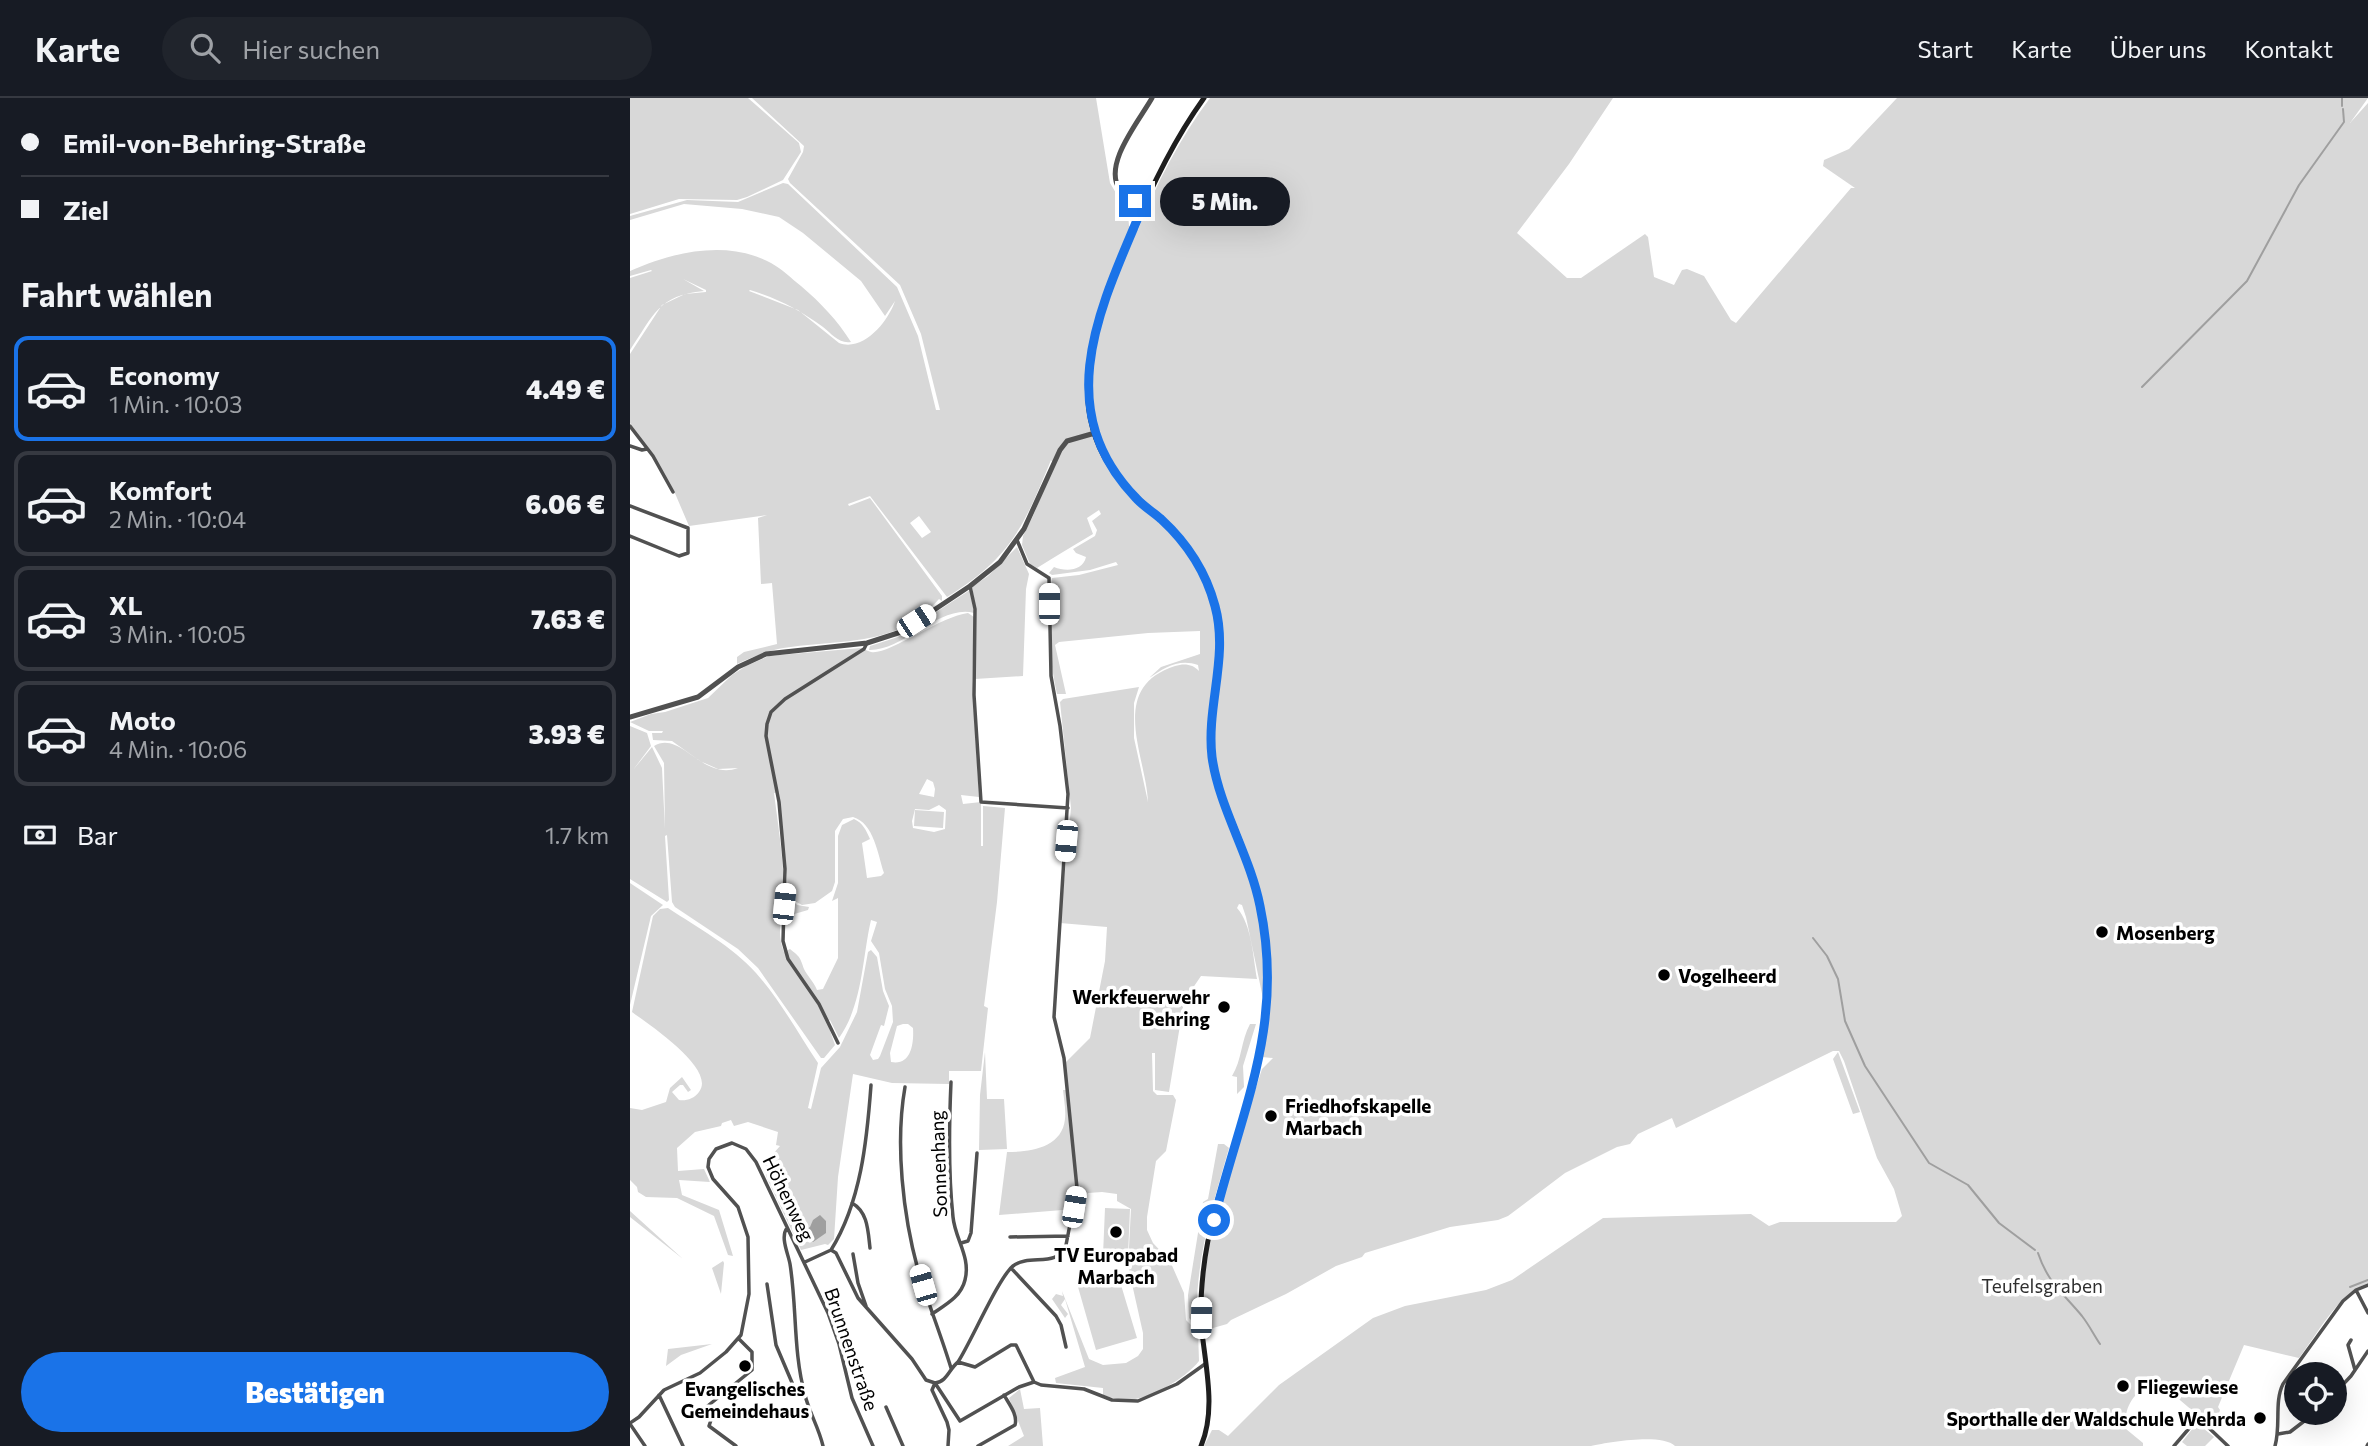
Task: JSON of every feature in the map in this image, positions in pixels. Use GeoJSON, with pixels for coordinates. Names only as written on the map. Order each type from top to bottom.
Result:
{"type":"FeatureCollection","features":[{"type":"Feature","properties":{"kind":"main road"},"geometry":{"type":"LineString","coordinates":[[1201,1446],[1209,1409],[1201,1318],[1205,1257],[1264,1039],[1268,978],[1265,932],[1249,866],[1219,788],[1213,760],[1212,714],[1221,650],[1217,616],[1206,581],[1188,548],[1126,488],[1108,463],[1095,433],[1087,395],[1090,354],[1108,288],[1143,206],[1172,148],[1204,98]]}},
{"type":"Feature","properties":{"kind":"street"},"geometry":{"type":"LineString","coordinates":[[1143,206],[1127,197],[1116,181],[1115,165],[1152,98]]}},
{"type":"Feature","properties":{"kind":"street"},"geometry":{"type":"LineString","coordinates":[[1127,197],[1142,194],[1152,188]]}},
{"type":"Feature","properties":{"kind":"street"},"geometry":{"type":"LineString","coordinates":[[630,426],[673,492]]}},
{"type":"Feature","properties":{"kind":"street"},"geometry":{"type":"LineString","coordinates":[[630,717],[698,697],[738,667],[766,654],[867,643],[901,632],[970,586],[1000,562],[1017,540],[1060,450],[1067,441],[1095,433]]}},
{"type":"Feature","properties":{"kind":"street"},"geometry":{"type":"LineString","coordinates":[[630,446],[647,449]]}},
{"type":"Feature","properties":{"kind":"street"},"geometry":{"type":"LineString","coordinates":[[630,506],[688,528],[688,553],[682,556],[630,536]]}},
{"type":"Feature","properties":{"kind":"street"},"geometry":{"type":"LineString","coordinates":[[934,1383],[946,1378],[958,1362],[1011,1268],[1028,1260],[1056,1258],[1063,1253],[1077,1188],[1063,1058],[1054,1017],[1068,808],[1064,752],[1049,653],[1049,578],[1027,564],[1017,540]]}},
{"type":"Feature","properties":{"kind":"street"},"geometry":{"type":"LineString","coordinates":[[970,586],[975,609],[974,695],[981,802],[1068,808]]}},
{"type":"Feature","properties":{"kind":"street"},"geometry":{"type":"LineString","coordinates":[[838,1043],[819,1004],[788,959],[783,941],[785,869],[779,802],[766,724],[771,712],[785,699],[864,649],[867,643]]}},
{"type":"Feature","properties":{"kind":"street","name":"Sonnenhang"},"geometry":{"type":"LineString","coordinates":[[932,1314],[956,1297],[963,1286],[967,1268],[953,1217],[949,1162],[951,1082]]}},
{"type":"Feature","properties":{"kind":"street"},"geometry":{"type":"LineString","coordinates":[[805,1262],[831,1250],[840,1236],[852,1203],[864,1148],[871,1085]]}},
{"type":"Feature","properties":{"kind":"street"},"geometry":{"type":"LineString","coordinates":[[905,1087],[902,1127],[906,1210],[914,1255],[951,1368]]}},
{"type":"Feature","properties":{"kind":"street","name":"Höhenweg"},"geometry":{"type":"LineString","coordinates":[[739,1339],[749,1298],[748,1237],[738,1208],[710,1174],[709,1161],[716,1149],[732,1143],[750,1153],[805,1262]]}},
{"type":"Feature","properties":{"kind":"street","name":"Sonnenhang"},"geometry":{"type":"LineString","coordinates":[[961,1243],[969,1239],[971,1233],[977,1153]]}},
{"type":"Feature","properties":{"kind":"street"},"geometry":{"type":"LineString","coordinates":[[852,1203],[860,1208],[863,1214],[870,1248]]}},
{"type":"Feature","properties":{"kind":"street"},"geometry":{"type":"LineString","coordinates":[[787,1228],[784,1236],[790,1268],[797,1357],[805,1397],[823,1446]]}},
{"type":"Feature","properties":{"kind":"street"},"geometry":{"type":"LineString","coordinates":[[1010,1237],[1068,1236]]}},
{"type":"Feature","properties":{"kind":"street"},"geometry":{"type":"LineString","coordinates":[[831,1250],[836,1253],[858,1298],[912,1359],[926,1380],[934,1383],[958,1421],[1004,1395],[1034,1382]]}},
{"type":"Feature","properties":{"kind":"street"},"geometry":{"type":"LineString","coordinates":[[852,1254],[866,1306]]}},
{"type":"Feature","properties":{"kind":"street","name":"Brunnenstraße"},"geometry":{"type":"LineString","coordinates":[[805,1262],[834,1328],[852,1398],[873,1446]]}},
{"type":"Feature","properties":{"kind":"street"},"geometry":{"type":"LineString","coordinates":[[1011,1268],[1056,1316],[1066,1347]]}},
{"type":"Feature","properties":{"kind":"street"},"geometry":{"type":"LineString","coordinates":[[767,1284],[776,1345],[796,1392],[805,1397]]}},
{"type":"Feature","properties":{"kind":"street"},"geometry":{"type":"LineString","coordinates":[[2275,1446],[2279,1393],[2283,1384],[2343,1301],[2356,1290],[2368,1285]]}},
{"type":"Feature","properties":{"kind":"street"},"geometry":{"type":"LineString","coordinates":[[2356,1290],[2368,1313]]}},
{"type":"Feature","properties":{"kind":"street"},"geometry":{"type":"LineString","coordinates":[[645,1446],[630,1424],[659,1395],[700,1373],[739,1339],[752,1352],[752,1370],[699,1413]]}},
{"type":"Feature","properties":{"kind":"street"},"geometry":{"type":"LineString","coordinates":[[2351,1340],[2348,1345],[2355,1370]]}},
{"type":"Feature","properties":{"kind":"street"},"geometry":{"type":"LineString","coordinates":[[958,1362],[975,1367],[1011,1345],[1016,1345],[1034,1382],[1084,1389],[1112,1400],[1138,1401],[1177,1384],[1205,1364]]}},
{"type":"Feature","properties":{"kind":"street"},"geometry":{"type":"LineString","coordinates":[[2347,1379],[2368,1351]]}},
{"type":"Feature","properties":{"kind":"street"},"geometry":{"type":"LineString","coordinates":[[934,1383],[932,1390],[949,1430],[947,1446]]}},
{"type":"Feature","properties":{"kind":"street"},"geometry":{"type":"LineString","coordinates":[[659,1395],[683,1446]]}},
{"type":"Feature","properties":{"kind":"street"},"geometry":{"type":"LineString","coordinates":[[978,1446],[1015,1425],[1017,1420],[1004,1395]]}},
{"type":"Feature","properties":{"kind":"street"},"geometry":{"type":"LineString","coordinates":[[886,1407],[903,1446]]}},
{"type":"Feature","properties":{"kind":"street"},"geometry":{"type":"LineString","coordinates":[[2191,1411],[2228,1446]]}},
{"type":"Feature","properties":{"kind":"street"},"geometry":{"type":"LineString","coordinates":[[2174,1446],[2199,1418]]}},
{"type":"Feature","properties":{"kind":"street"},"geometry":{"type":"LineString","coordinates":[[711,1420],[709,1426],[736,1446]]}},
{"type":"Feature","properties":{"kind":"street"},"geometry":{"type":"LineString","coordinates":[[2278,1434],[2290,1432],[2299,1425]]}},
{"type":"Feature","properties":{"kind":"green space"},"geometry":{"type":"Polygon","coordinates":[[[630,98],[748,98],[799,143],[801,152],[783,180],[747,197],[737,200],[679,199],[630,214],[630,98]]]}},
{"type":"Feature","properties":{"kind":"green space"},"geometry":{"type":"Polygon","coordinates":[[[752,98],[1096,98],[1110,183],[1128,213],[1129,226],[1138,230],[1170,162],[1210,98],[1613,98],[1569,164],[1517,233],[1567,278],[1581,278],[1645,234],[1648,237],[1654,277],[1674,285],[1682,270],[1687,269],[1704,276],[1731,320],[1736,323],[1851,188],[1855,188],[1823,166],[1824,160],[1849,149],[1897,98],[2368,98],[2350,123],[2368,103],[2368,1283],[2337,1306],[2299,1358],[2244,1345],[2218,1407],[2220,1410],[2214,1429],[2154,1378],[2136,1394],[2127,1412],[2126,1429],[2143,1443],[2143,1446],[1675,1446],[1668,1442],[1647,1439],[1591,1446],[1204,1446],[1212,1430],[1219,1430],[1228,1436],[1279,1385],[1373,1318],[1405,1306],[1486,1290],[1512,1280],[1603,1218],[1751,1214],[1769,1226],[1780,1222],[1896,1222],[1902,1216],[1894,1189],[1877,1158],[1844,1061],[1839,1051],[1833,1051],[1676,1128],[1672,1118],[1638,1134],[1630,1144],[1617,1147],[1565,1173],[1508,1216],[1450,1227],[1365,1253],[1362,1257],[1336,1266],[1227,1324],[1206,1330],[1203,1300],[1211,1234],[1230,1164],[1262,1069],[1273,1058],[1262,1057],[1270,1014],[1270,995],[1265,1008],[1246,917],[1242,905],[1239,904],[1237,908],[1249,932],[1257,979],[1201,976],[1184,1001],[1169,1092],[1155,1090],[1155,1053],[1152,1053],[1153,1091],[1157,1095],[1173,1095],[1176,1100],[1166,1151],[1156,1161],[1147,1230],[1153,1243],[1170,1261],[1184,1293],[1186,1320],[1198,1332],[1199,1361],[1185,1375],[1166,1387],[1135,1399],[1120,1400],[1103,1395],[1103,1388],[1056,1383],[1055,1378],[1085,1367],[1065,1299],[1061,1305],[1068,1314],[1065,1318],[1052,1299],[1056,1294],[1063,1296],[1062,1291],[1089,1359],[1103,1365],[1126,1363],[1138,1356],[1143,1349],[1143,1333],[1128,1266],[1131,1209],[1117,1201],[1117,1194],[1088,1193],[1077,1222],[1073,1223],[1075,1209],[999,1215],[1007,1152],[1035,1149],[1058,1136],[1065,1119],[1063,1090],[1066,1090],[1071,1140],[1065,1063],[1090,1038],[1105,961],[1107,927],[1060,923],[1071,808],[1060,702],[1063,699],[1139,687],[1134,703],[1134,738],[1148,802],[1135,725],[1136,706],[1142,690],[1154,676],[1182,665],[1199,671],[1198,665],[1178,663],[1149,678],[1161,667],[1200,654],[1200,631],[1059,642],[1055,645],[1066,694],[1057,694],[1049,636],[1052,578],[1079,575],[1118,565],[1116,562],[1090,570],[1052,575],[1049,573],[1054,567],[1073,569],[1084,562],[1086,557],[1073,549],[1095,536],[1097,530],[1092,521],[1101,514],[1099,510],[1087,518],[1093,534],[1037,568],[1030,564],[1022,545],[1023,536],[1054,465],[1051,460],[1023,523],[1001,554],[947,597],[870,496],[848,504],[849,506],[870,498],[942,596],[942,601],[939,599],[904,627],[884,634],[843,642],[778,649],[737,664],[737,657],[744,652],[777,644],[772,583],[761,584],[758,518],[767,515],[689,526],[674,491],[630,423],[630,354],[660,308],[630,350],[630,278],[652,271],[630,276],[630,271],[664,258],[700,251],[736,251],[775,265],[822,305],[851,342],[839,340],[801,312],[839,343],[857,343],[881,326],[895,301],[885,316],[861,281],[803,233],[779,217],[742,209],[684,204],[630,220],[630,216],[687,200],[738,202],[783,183],[788,184],[897,287],[918,336],[936,410],[940,410],[921,334],[900,285],[790,183],[788,179],[804,146],[752,98]],[[683,279],[704,291],[687,294],[706,292],[706,290],[683,279]],[[749,291],[795,309],[770,297],[749,291]],[[919,516],[910,523],[922,538],[931,532],[919,516]]]}},
{"type":"Feature","properties":{"kind":"green space"},"geometry":{"type":"Polygon","coordinates":[[[1017,547],[1029,574],[1026,589],[1023,676],[975,679],[976,609],[972,587],[988,576],[1017,547]]]}},
{"type":"Feature","properties":{"kind":"green space"},"geometry":{"type":"Polygon","coordinates":[[[970,590],[974,613],[948,615],[895,643],[869,650],[870,646],[898,637],[970,590]]]}},
{"type":"Feature","properties":{"kind":"green space"},"geometry":{"type":"Polygon","coordinates":[[[968,613],[974,617],[972,681],[979,797],[961,795],[963,804],[981,802],[981,846],[983,806],[1005,808],[984,1006],[988,1008],[981,1071],[949,1071],[949,1084],[892,1083],[853,1074],[838,1177],[834,1239],[828,1245],[801,1250],[766,1176],[765,1163],[780,1146],[776,1145],[778,1132],[748,1122],[734,1126],[731,1120],[721,1126],[695,1132],[677,1148],[678,1171],[704,1169],[710,1182],[679,1180],[682,1195],[719,1210],[733,1256],[728,1255],[714,1216],[677,1198],[646,1197],[638,1192],[630,1180],[630,1108],[642,1110],[666,1102],[670,1088],[682,1077],[691,1090],[688,1092],[680,1085],[672,1092],[679,1100],[687,1100],[699,1092],[702,1082],[698,1071],[678,1048],[632,1012],[653,916],[660,909],[668,908],[726,946],[747,963],[773,994],[818,1063],[808,1108],[811,1109],[821,1068],[840,1047],[857,1012],[868,952],[871,950],[877,957],[883,991],[889,1006],[884,1026],[881,1025],[870,1055],[873,1060],[880,1056],[893,1022],[892,1006],[885,989],[879,953],[871,941],[877,922],[871,920],[853,1011],[839,1038],[830,1020],[827,1022],[835,1045],[821,1058],[758,968],[738,949],[675,907],[672,902],[667,835],[669,900],[667,902],[630,879],[630,726],[647,733],[651,746],[633,770],[652,747],[662,768],[665,829],[664,763],[654,746],[664,743],[683,749],[672,741],[653,740],[652,733],[663,731],[649,731],[630,722],[708,698],[732,675],[769,656],[861,648],[879,652],[957,616],[968,613]],[[927,779],[919,794],[934,797],[933,782],[927,779]],[[779,792],[774,793],[784,895],[781,944],[784,952],[790,949],[799,958],[817,990],[823,989],[838,958],[838,898],[832,901],[838,883],[838,836],[842,825],[854,819],[869,836],[870,839],[862,843],[867,878],[884,873],[874,840],[866,826],[853,817],[843,819],[835,831],[835,882],[832,891],[815,903],[802,905],[793,900],[788,889],[779,792]],[[939,805],[929,810],[915,809],[913,828],[934,832],[945,829],[946,810],[939,805]],[[903,1024],[897,1026],[890,1053],[891,1062],[903,1061],[910,1052],[913,1028],[903,1024]]]}},
{"type":"Feature","properties":{"kind":"green space"},"geometry":{"type":"Polygon","coordinates":[[[915,810],[944,812],[943,828],[914,826],[915,810]]]}},
{"type":"Feature","properties":{"kind":"green space"},"geometry":{"type":"Polygon","coordinates":[[[630,883],[663,905],[651,916],[630,1005],[630,883]]]}},
{"type":"Feature","properties":{"kind":"green space"},"geometry":{"type":"Polygon","coordinates":[[[787,893],[797,905],[809,907],[808,910],[784,917],[787,893]]]}},
{"type":"Feature","properties":{"kind":"green space"},"geometry":{"type":"Polygon","coordinates":[[[1250,1024],[1256,1024],[1243,1066],[1244,1087],[1237,1094],[1237,1077],[1232,1076],[1250,1024]]]}},
{"type":"Feature","properties":{"kind":"green space"},"geometry":{"type":"Polygon","coordinates":[[[985,1052],[987,1099],[1004,1099],[1007,1149],[979,1150],[980,1095],[985,1052]]]}},
{"type":"Feature","properties":{"kind":"green space"},"geometry":{"type":"Polygon","coordinates":[[[1838,1052],[1860,1112],[1853,1114],[1833,1059],[1838,1052]]]}},
{"type":"Feature","properties":{"kind":"green space"},"geometry":{"type":"Polygon","coordinates":[[[1218,1144],[1229,1148],[1201,1258],[1197,1326],[1189,1318],[1188,1295],[1203,1202],[1208,1199],[1218,1144]]]}},
{"type":"Feature","properties":{"kind":"green space","name":"TV Europabad Marbach"},"geometry":{"type":"Polygon","coordinates":[[[1105,1208],[1130,1209],[1128,1256],[1103,1255],[1105,1208]]]}},
{"type":"Feature","properties":{"kind":"green space"},"geometry":{"type":"Polygon","coordinates":[[[630,1211],[683,1259],[630,1217],[630,1211]]]}},
{"type":"Feature","properties":{"kind":"green space"},"geometry":{"type":"Polygon","coordinates":[[[723,1261],[724,1263],[721,1294],[712,1268],[723,1261]]]}},
{"type":"Feature","properties":{"kind":"green space"},"geometry":{"type":"Polygon","coordinates":[[[1118,1275],[1137,1338],[1096,1350],[1078,1287],[1118,1275]]]}},
{"type":"Feature","properties":{"kind":"green space"},"geometry":{"type":"Polygon","coordinates":[[[712,1344],[681,1355],[666,1366],[668,1349],[712,1344]]]}},
{"type":"Feature","properties":{"kind":"green space"},"geometry":{"type":"Polygon","coordinates":[[[1020,1389],[1024,1409],[1040,1408],[1043,1446],[1008,1446],[1024,1436],[1009,1398],[1020,1389]]]}},
{"type":"Feature","properties":{"kind":"green space"},"geometry":{"type":"Polygon","coordinates":[[[2197,1423],[2214,1437],[2205,1446],[2187,1446],[2182,1442],[2197,1423]]]}},
{"type":"Feature","properties":{"kind":"shaded area"},"geometry":{"type":"Polygon","coordinates":[[[820,1215],[826,1221],[826,1233],[813,1242],[806,1240],[804,1231],[820,1215]]]}},
{"type":"Feature","properties":{"kind":"waterway"},"geometry":{"type":"LineString","coordinates":[[2342,98],[2342,106]]}},
{"type":"Feature","properties":{"kind":"waterway"},"geometry":{"type":"LineString","coordinates":[[2142,387],[2247,281],[2299,185],[2344,122],[2343,109]]}},
{"type":"Feature","properties":{"kind":"waterway","name":"Teufelsgraben"},"geometry":{"type":"LineString","coordinates":[[1813,938],[1827,956],[1838,979],[1845,1021],[1865,1066],[1929,1163],[1968,1185],[1999,1223],[2035,1250]]}},
{"type":"Feature","properties":{"kind":"waterway","name":"Teufelsgraben"},"geometry":{"type":"LineString","coordinates":[[2038,1253],[2051,1280],[2082,1316],[2100,1344]]}},
{"type":"Feature","properties":{"kind":"waterway"},"geometry":{"type":"LineString","coordinates":[[2350,1287],[2368,1280]]}},
{"type":"Feature","properties":{"kind":"place","name":"Mosenberg"},"geometry":{"type":"Point","coordinates":[2102,932]}},
{"type":"Feature","properties":{"kind":"place","name":"Vogelheerd"},"geometry":{"type":"Point","coordinates":[1664,975]}},
{"type":"Feature","properties":{"kind":"place","name":"Werkfeuerwehr Behring"},"geometry":{"type":"Point","coordinates":[1224,1007]}},
{"type":"Feature","properties":{"kind":"place","name":"Friedhofskapelle Marbach"},"geometry":{"type":"Point","coordinates":[1271,1116]}},
{"type":"Feature","properties":{"kind":"place","name":"TV Europabad Marbach"},"geometry":{"type":"Point","coordinates":[1116,1232]}},
{"type":"Feature","properties":{"kind":"place","name":"Evangelisches Gemeindehaus"},"geometry":{"type":"Point","coordinates":[745,1366]}},
{"type":"Feature","properties":{"kind":"place","name":"Fliegewiese"},"geometry":{"type":"Point","coordinates":[2123,1386]}},
{"type":"Feature","properties":{"kind":"place","name":"Sporthalle der Waldschule Wehrda"},"geometry":{"type":"Point","coordinates":[2260,1418]}},
{"type":"Feature","properties":{"kind":"route"},"geometry":{"type":"LineString","coordinates":[[1135,201],[1143,206],[1108,288],[1090,354],[1087,395],[1091,421],[1108,463],[1126,488],[1188,548],[1206,581],[1215,606],[1221,650],[1212,714],[1213,760],[1219,788],[1249,866],[1260,904],[1267,955],[1268,996],[1264,1039],[1214,1220]]}}]}
